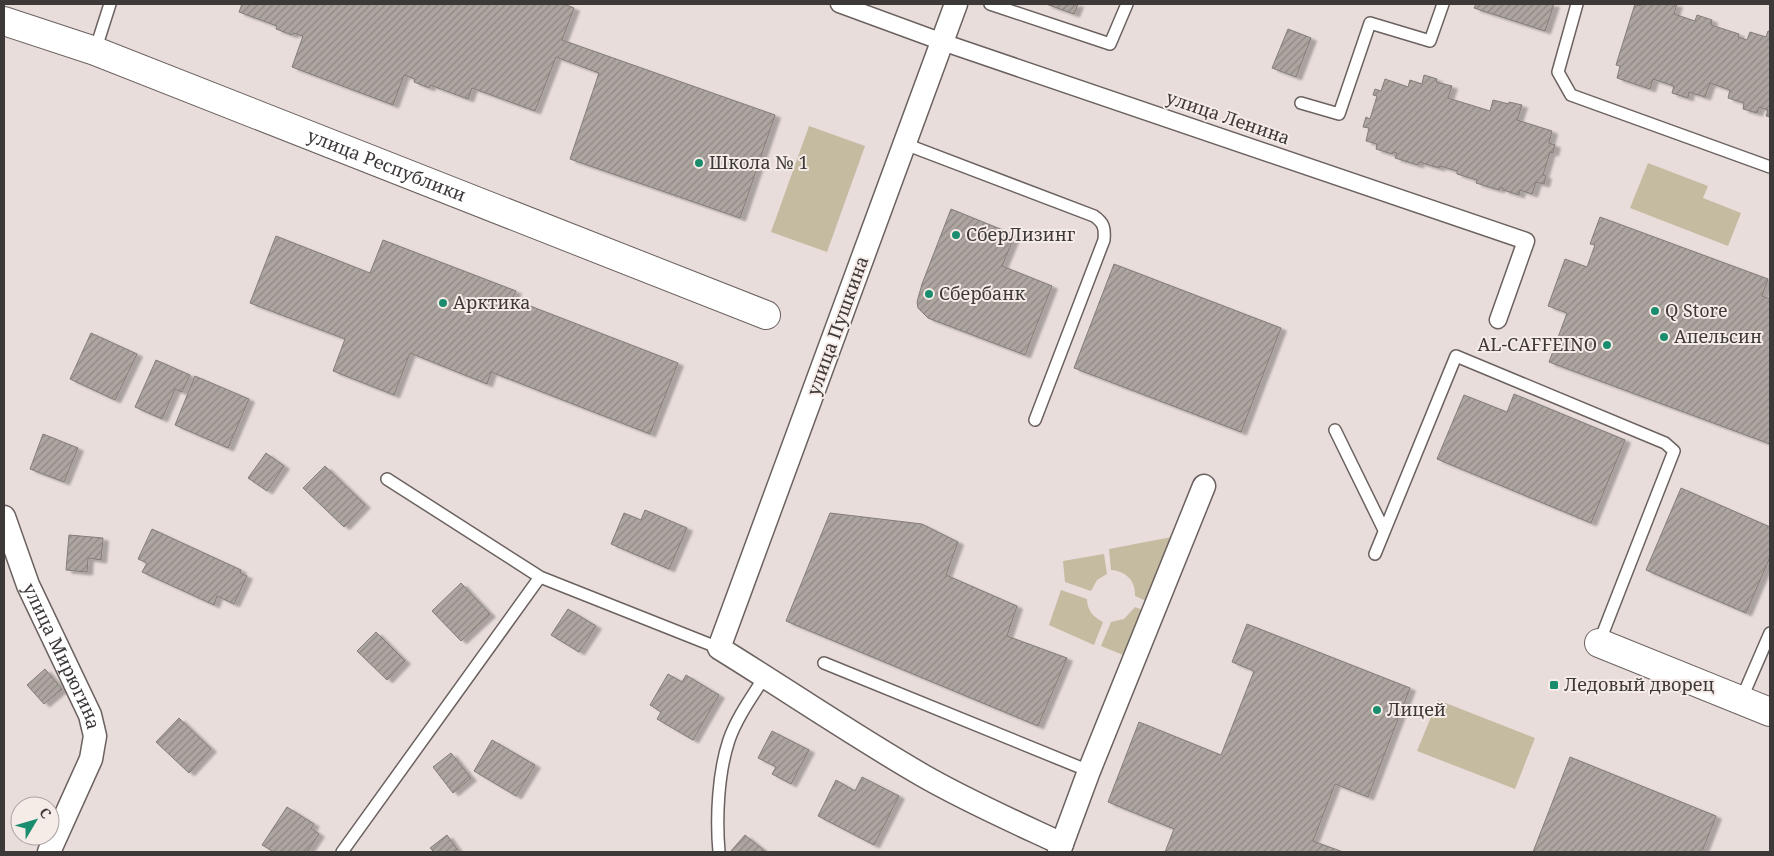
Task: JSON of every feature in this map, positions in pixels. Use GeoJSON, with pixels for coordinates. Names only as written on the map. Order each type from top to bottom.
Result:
{"type":"FeatureCollection","features":[{"type":"Feature","properties":{"kind":"street","name":"улица Ленина"},"geometry":{"type":"LineString","coordinates":[[839,4],[943,42],[1526,241],[1498,320]]}},
{"type":"Feature","properties":{"kind":"street","name":"улица Пушкина"},"geometry":{"type":"LineString","coordinates":[[719,648],[956,4]]}},
{"type":"Feature","properties":{"kind":"street","name":"улица Республики"},"geometry":{"type":"LineString","coordinates":[[4,21],[95,51],[766,315]]}},
{"type":"Feature","properties":{"kind":"street"},"geometry":{"type":"LineString","coordinates":[[719,648],[923,776],[1060,848],[1089,770],[1204,486]]}},
{"type":"Feature","properties":{"kind":"street","name":"улица Мирюгина"},"geometry":{"type":"LineString","coordinates":[[4,517],[28,585],[90,715],[95,736],[91,759],[49,852]]}},
{"type":"Feature","properties":{"kind":"street"},"geometry":{"type":"LineString","coordinates":[[1598,644],[1770,712]]}},
{"type":"Feature","properties":{"kind":"lane"},"geometry":{"type":"LineString","coordinates":[[95,51],[110,4]]}},
{"type":"Feature","properties":{"kind":"lane"},"geometry":{"type":"LineString","coordinates":[[990,4],[1110,44],[1126,4]]}},
{"type":"Feature","properties":{"kind":"lane"},"geometry":{"type":"LineString","coordinates":[[1301,103],[1339,114],[1370,23],[1430,41],[1442,4]]}},
{"type":"Feature","properties":{"kind":"lane"},"geometry":{"type":"LineString","coordinates":[[1577,4],[1558,72],[1571,95],[1770,167]]}},
{"type":"Feature","properties":{"kind":"lane"},"geometry":{"type":"LineString","coordinates":[[905,144],[1094,216],[1102,222],[1105,229],[1104,240],[1035,420]]}},
{"type":"Feature","properties":{"kind":"lane"},"geometry":{"type":"LineString","coordinates":[[1375,554],[1456,356],[1665,443],[1674,451],[1598,644]]}},
{"type":"Feature","properties":{"kind":"lane"},"geometry":{"type":"LineString","coordinates":[[1335,430],[1384,530]]}},
{"type":"Feature","properties":{"kind":"lane"},"geometry":{"type":"LineString","coordinates":[[387,479],[540,577],[719,648]]}},
{"type":"Feature","properties":{"kind":"lane"},"geometry":{"type":"LineString","coordinates":[[342,852],[540,577]]}},
{"type":"Feature","properties":{"kind":"lane"},"geometry":{"type":"LineString","coordinates":[[1741,700],[1770,633]]}},
{"type":"Feature","properties":{"kind":"lane"},"geometry":{"type":"LineString","coordinates":[[824,663],[1089,770]]}},
{"type":"Feature","properties":{"kind":"lane"},"geometry":{"type":"LineString","coordinates":[[719,852],[719,799],[723,764],[729,740],[739,718],[765,676]]}},
{"type":"Feature","properties":{"kind":"shaded area"},"geometry":{"type":"Polygon","coordinates":[[[809,126],[865,146],[827,252],[771,232],[809,126]]]}},
{"type":"Feature","properties":{"kind":"shaded area"},"geometry":{"type":"Polygon","coordinates":[[[1648,163],[1708,186],[1703,198],[1741,213],[1728,246],[1630,208],[1648,163]]]}},
{"type":"Feature","properties":{"kind":"shaded area"},"geometry":{"type":"Polygon","coordinates":[[[1172,537],[1146,601],[1135,596],[1132,581],[1121,572],[1111,570],[1109,549],[1172,537]]]}},
{"type":"Feature","properties":{"kind":"shaded area"},"geometry":{"type":"Polygon","coordinates":[[[1104,554],[1107,574],[1097,580],[1091,591],[1065,582],[1063,561],[1104,554]]]}},
{"type":"Feature","properties":{"kind":"shaded area"},"geometry":{"type":"Polygon","coordinates":[[[1061,590],[1087,599],[1091,613],[1103,622],[1094,645],[1049,625],[1061,590]]]}},
{"type":"Feature","properties":{"kind":"shaded area"},"geometry":{"type":"Polygon","coordinates":[[[1135,607],[1145,611],[1128,657],[1101,646],[1111,622],[1124,619],[1135,607]]]}},
{"type":"Feature","properties":{"kind":"shaded area"},"geometry":{"type":"Polygon","coordinates":[[[1438,700],[1535,738],[1515,789],[1417,751],[1438,700]]]}},
{"type":"Feature","properties":{"kind":"building"},"geometry":{"type":"Polygon","coordinates":[[[242,4],[564,4],[574,8],[562,40],[775,115],[740,218],[570,159],[599,73],[556,57],[535,111],[472,88],[468,99],[430,85],[429,88],[414,82],[415,79],[404,75],[393,105],[292,67],[303,36],[293,33],[292,35],[276,29],[277,26],[239,12],[242,4]]]}},
{"type":"Feature","properties":{"kind":"building"},"geometry":{"type":"Polygon","coordinates":[[[1046,4],[1078,4],[1074,14],[1046,4]]]}},
{"type":"Feature","properties":{"kind":"building"},"geometry":{"type":"Polygon","coordinates":[[[1476,4],[1554,4],[1545,31],[1474,8],[1476,4]]]}},
{"type":"Feature","properties":{"kind":"building"},"geometry":{"type":"Polygon","coordinates":[[[1635,4],[1641,6],[1642,4],[1677,4],[1674,14],[1695,21],[1697,15],[1712,20],[1711,25],[1739,34],[1738,37],[1747,40],[1750,32],[1766,37],[1768,31],[1770,32],[1770,117],[1766,116],[1768,110],[1759,107],[1757,113],[1743,109],[1744,103],[1728,98],[1730,90],[1710,83],[1705,97],[1689,92],[1688,98],[1672,93],[1674,86],[1653,79],[1650,89],[1617,78],[1620,66],[1616,65],[1635,4]]]}},
{"type":"Feature","properties":{"kind":"building"},"geometry":{"type":"Polygon","coordinates":[[[1288,29],[1311,38],[1296,77],[1272,68],[1288,29]]]}},
{"type":"Feature","properties":{"kind":"building"},"geometry":{"type":"Polygon","coordinates":[[[1424,75],[1437,79],[1436,82],[1452,86],[1448,98],[1490,111],[1493,100],[1522,105],[1517,120],[1552,131],[1549,143],[1555,145],[1553,153],[1550,152],[1543,175],[1546,176],[1544,184],[1536,182],[1532,194],[1520,190],[1519,195],[1503,190],[1500,187],[1499,190],[1476,183],[1477,180],[1457,174],[1457,171],[1419,162],[1418,165],[1395,158],[1397,153],[1393,152],[1392,154],[1376,149],[1377,144],[1366,141],[1369,128],[1363,127],[1366,117],[1370,119],[1377,96],[1373,95],[1375,89],[1381,91],[1385,79],[1408,87],[1410,80],[1422,84],[1424,75]]]}},
{"type":"Feature","properties":{"kind":"building"},"geometry":{"type":"Polygon","coordinates":[[[951,209],[1015,235],[1002,266],[1052,286],[1025,355],[928,318],[918,308],[917,302],[922,284],[951,209]]]}},
{"type":"Feature","properties":{"kind":"building","name":"Апельсин"},"geometry":{"type":"Polygon","coordinates":[[[1600,217],[1768,279],[1762,296],[1770,299],[1770,444],[1549,362],[1567,313],[1548,306],[1565,259],[1587,267],[1595,245],[1590,244],[1600,217]]]}},
{"type":"Feature","properties":{"kind":"building"},"geometry":{"type":"Polygon","coordinates":[[[276,236],[370,273],[383,240],[516,291],[512,299],[678,363],[650,434],[491,372],[487,384],[410,353],[394,395],[333,371],[345,339],[250,303],[276,236]]]}},
{"type":"Feature","properties":{"kind":"building"},"geometry":{"type":"Polygon","coordinates":[[[1114,264],[1281,328],[1241,432],[1074,368],[1114,264]]]}},
{"type":"Feature","properties":{"kind":"building"},"geometry":{"type":"Polygon","coordinates":[[[91,333],[137,354],[115,400],[70,379],[91,333]]]}},
{"type":"Feature","properties":{"kind":"building"},"geometry":{"type":"Polygon","coordinates":[[[156,360],[190,375],[182,392],[175,389],[162,419],[135,407],[156,360]]]}},
{"type":"Feature","properties":{"kind":"building"},"geometry":{"type":"Polygon","coordinates":[[[195,376],[249,399],[228,448],[175,425],[195,376]]]}},
{"type":"Feature","properties":{"kind":"building"},"geometry":{"type":"Polygon","coordinates":[[[1514,394],[1625,440],[1591,523],[1437,459],[1464,395],[1507,412],[1514,394]]]}},
{"type":"Feature","properties":{"kind":"building"},"geometry":{"type":"Polygon","coordinates":[[[43,434],[78,448],[64,482],[30,469],[43,434]]]}},
{"type":"Feature","properties":{"kind":"building"},"geometry":{"type":"Polygon","coordinates":[[[266,453],[284,466],[267,491],[248,478],[266,453]]]}},
{"type":"Feature","properties":{"kind":"building"},"geometry":{"type":"Polygon","coordinates":[[[325,466],[365,505],[344,527],[303,488],[325,466]]]}},
{"type":"Feature","properties":{"kind":"building"},"geometry":{"type":"Polygon","coordinates":[[[1681,488],[1770,527],[1770,557],[1746,613],[1646,570],[1681,488]]]}},
{"type":"Feature","properties":{"kind":"building"},"geometry":{"type":"Polygon","coordinates":[[[645,510],[687,528],[669,569],[611,544],[624,513],[641,520],[645,510]]]}},
{"type":"Feature","properties":{"kind":"building"},"geometry":{"type":"Polygon","coordinates":[[[830,513],[922,524],[958,542],[946,575],[1017,606],[1007,636],[1067,658],[1038,726],[786,621],[830,513]]]}},
{"type":"Feature","properties":{"kind":"building"},"geometry":{"type":"Polygon","coordinates":[[[152,529],[241,570],[240,573],[247,576],[234,604],[217,596],[214,605],[142,572],[147,563],[138,559],[152,529]]]}},
{"type":"Feature","properties":{"kind":"building"},"geometry":{"type":"Polygon","coordinates":[[[69,535],[103,538],[101,560],[88,558],[87,572],[66,570],[69,535]]]}},
{"type":"Feature","properties":{"kind":"building"},"geometry":{"type":"Polygon","coordinates":[[[461,583],[490,614],[461,641],[432,611],[461,583]]]}},
{"type":"Feature","properties":{"kind":"building"},"geometry":{"type":"Polygon","coordinates":[[[568,609],[596,626],[579,652],[551,635],[568,609]]]}},
{"type":"Feature","properties":{"kind":"building"},"geometry":{"type":"Polygon","coordinates":[[[1247,624],[1410,688],[1368,797],[1335,784],[1313,841],[1343,852],[1165,852],[1174,829],[1108,802],[1139,722],[1221,755],[1254,671],[1232,662],[1247,624]]]}},
{"type":"Feature","properties":{"kind":"building"},"geometry":{"type":"Polygon","coordinates":[[[376,632],[405,661],[387,680],[357,651],[376,632]]]}},
{"type":"Feature","properties":{"kind":"building"},"geometry":{"type":"Polygon","coordinates":[[[45,669],[62,689],[44,704],[27,685],[45,669]]]}},
{"type":"Feature","properties":{"kind":"building"},"geometry":{"type":"Polygon","coordinates":[[[668,674],[682,682],[686,675],[719,695],[693,740],[657,719],[661,712],[650,705],[668,674]]]}},
{"type":"Feature","properties":{"kind":"building"},"geometry":{"type":"Polygon","coordinates":[[[179,718],[211,749],[189,773],[156,742],[179,718]]]}},
{"type":"Feature","properties":{"kind":"building"},"geometry":{"type":"Polygon","coordinates":[[[772,731],[809,750],[791,784],[772,774],[776,767],[758,758],[772,731]]]}},
{"type":"Feature","properties":{"kind":"building"},"geometry":{"type":"Polygon","coordinates":[[[492,740],[535,765],[516,796],[474,771],[492,740]]]}},
{"type":"Feature","properties":{"kind":"building"},"geometry":{"type":"Polygon","coordinates":[[[451,753],[471,778],[453,793],[433,767],[451,753]]]}},
{"type":"Feature","properties":{"kind":"building"},"geometry":{"type":"Polygon","coordinates":[[[1570,757],[1716,816],[1702,852],[1533,852],[1570,757]]]}},
{"type":"Feature","properties":{"kind":"building"},"geometry":{"type":"Polygon","coordinates":[[[862,777],[899,796],[874,845],[818,816],[836,780],[855,791],[862,777]]]}},
{"type":"Feature","properties":{"kind":"building"},"geometry":{"type":"Polygon","coordinates":[[[287,807],[314,824],[311,828],[319,834],[307,852],[274,852],[262,845],[287,807]]]}},
{"type":"Feature","properties":{"kind":"building"},"geometry":{"type":"Polygon","coordinates":[[[447,835],[459,852],[434,852],[430,848],[447,835]]]}},
{"type":"Feature","properties":{"kind":"building"},"geometry":{"type":"Polygon","coordinates":[[[745,835],[766,852],[732,852],[745,835]]]}},
{"type":"Feature","properties":{"kind":"place","name":"Школа № 1"},"geometry":{"type":"Point","coordinates":[699,163]}},
{"type":"Feature","properties":{"kind":"place","name":"СберЛизинг"},"geometry":{"type":"Point","coordinates":[956,235]}},
{"type":"Feature","properties":{"kind":"place","name":"Сбербанк"},"geometry":{"type":"Point","coordinates":[929,294]}},
{"type":"Feature","properties":{"kind":"place","name":"Арктика"},"geometry":{"type":"Point","coordinates":[443,303]}},
{"type":"Feature","properties":{"kind":"place","name":"Q Store"},"geometry":{"type":"Point","coordinates":[1655,311]}},
{"type":"Feature","properties":{"kind":"place","name":"Апельсин"},"geometry":{"type":"Point","coordinates":[1664,337]}},
{"type":"Feature","properties":{"kind":"place","name":"AL-CAFFEINO"},"geometry":{"type":"Point","coordinates":[1607,345]}},
{"type":"Feature","properties":{"kind":"place","name":"Ледовый дворец"},"geometry":{"type":"Point","coordinates":[1554,685]}},
{"type":"Feature","properties":{"kind":"place","name":"Лицей"},"geometry":{"type":"Point","coordinates":[1377,710]}}]}
